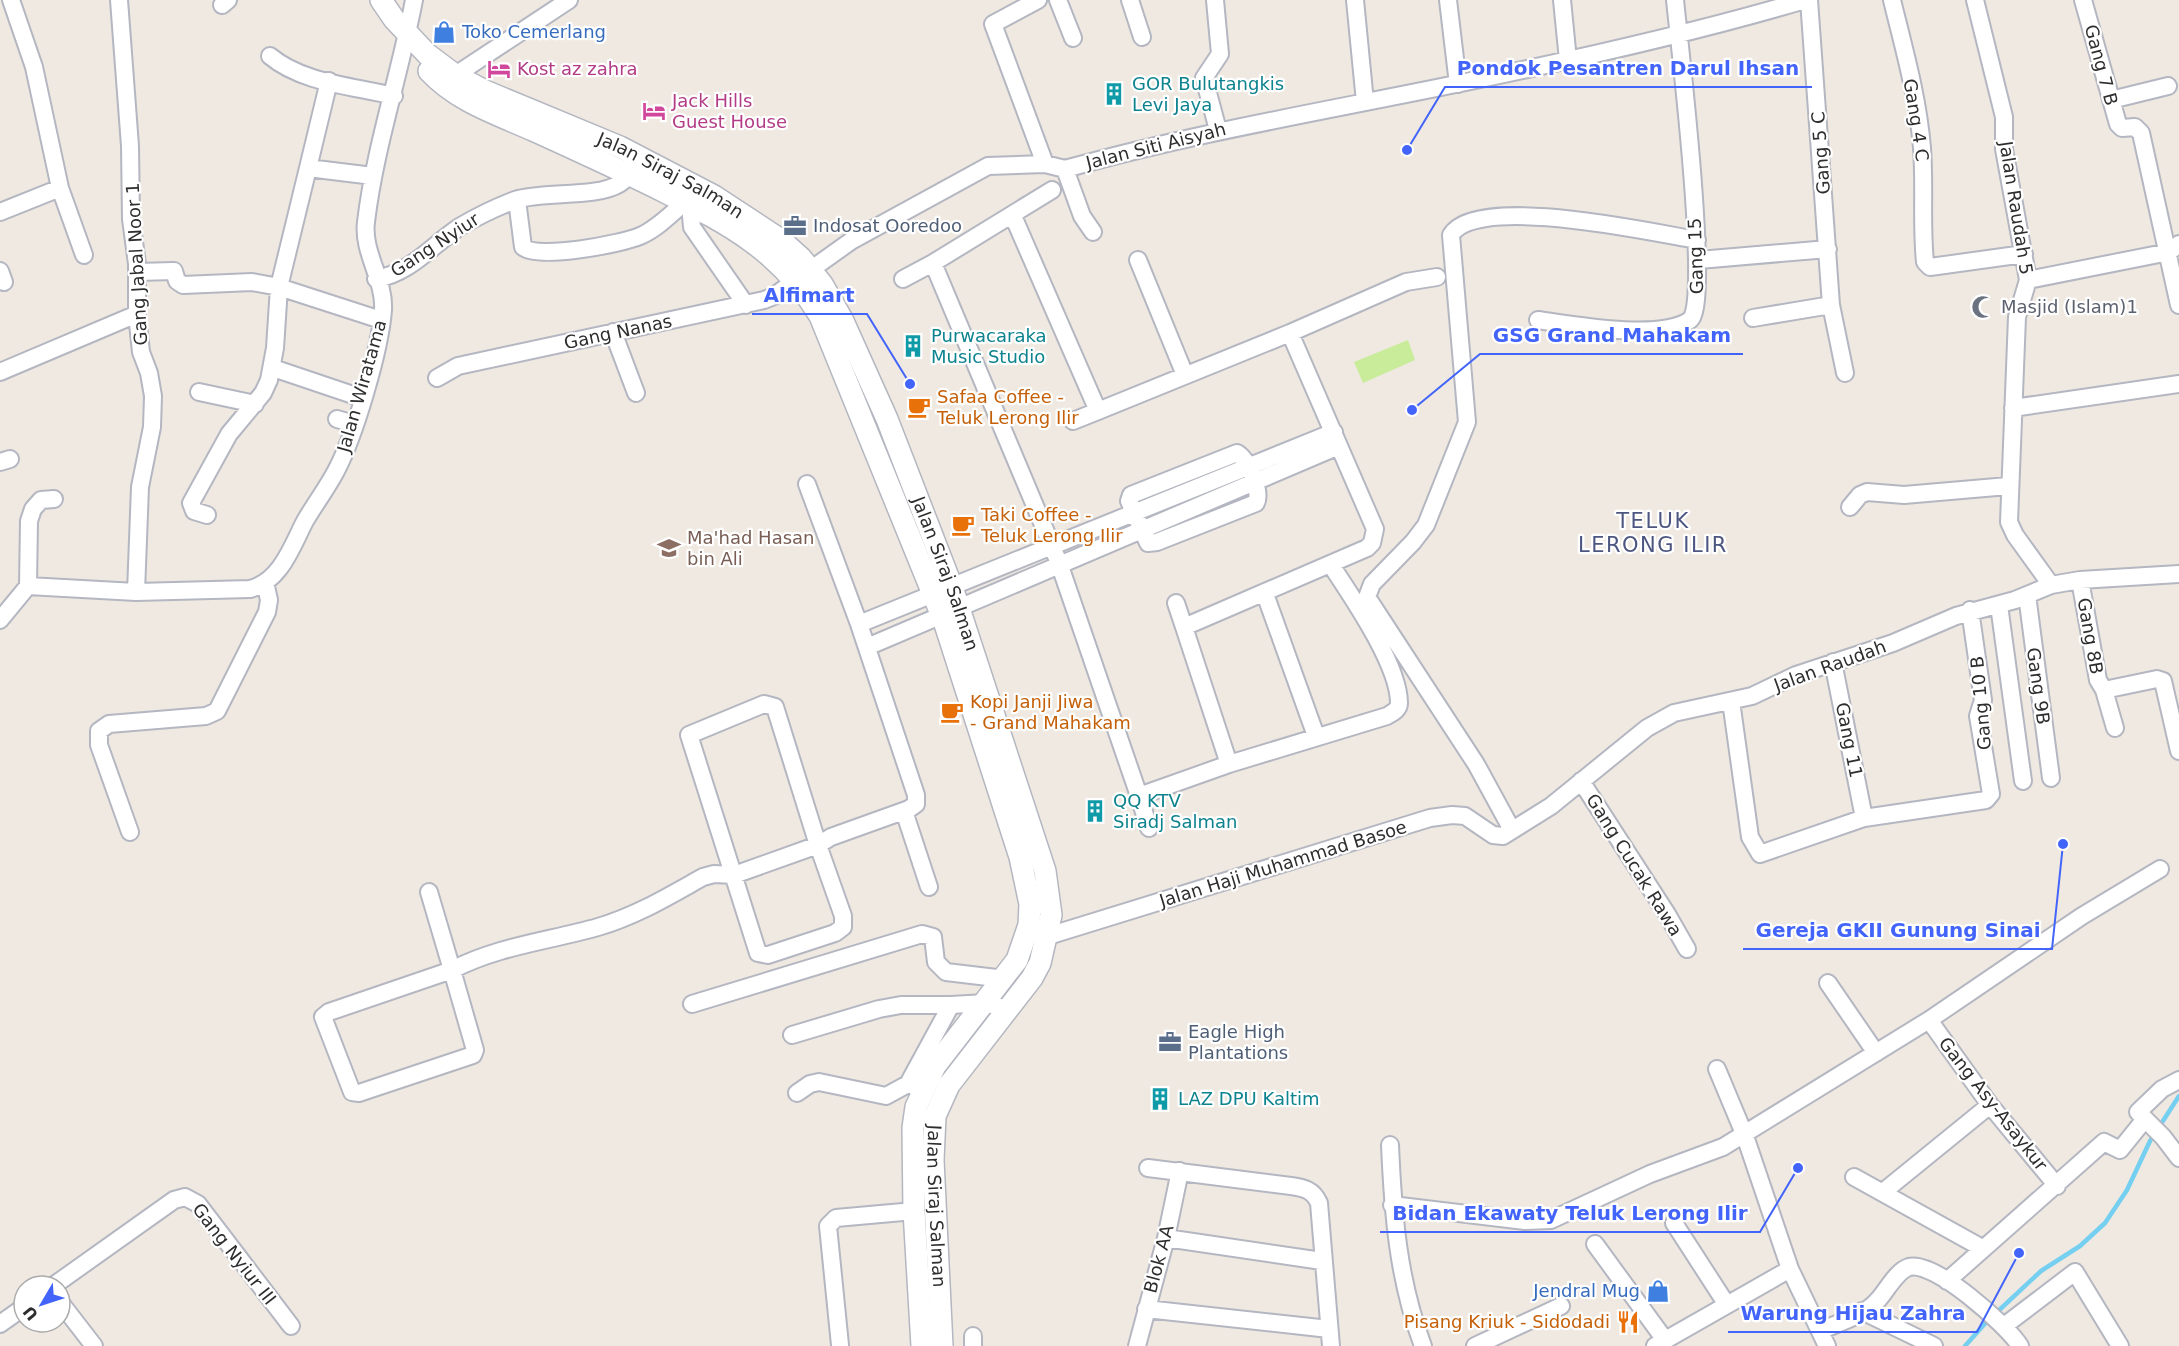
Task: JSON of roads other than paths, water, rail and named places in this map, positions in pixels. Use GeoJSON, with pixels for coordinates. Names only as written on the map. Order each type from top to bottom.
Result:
{"type":"FeatureCollection","features":[{"type":"Feature","properties":{"kind":"street"},"geometry":{"type":"LineString","coordinates":[[11,0],[34,67],[60,188],[84,255]]}},
{"type":"Feature","properties":{"kind":"street","name":"Jalan Siraj Salman"},"geometry":{"type":"LineString","coordinates":[[381,0],[403,32],[473,104],[714,196],[757,223],[793,250],[946,601],[1045,871],[1051,915],[1040,963],[1009,1010],[949,1085],[935,1116],[933,1160],[942,1346]]}},
{"type":"Feature","properties":{"kind":"street","name":"Jalan Wiratama"},"geometry":{"type":"LineString","coordinates":[[265,582],[287,556],[337,470],[362,398],[381,320],[382,299],[366,238],[373,176],[394,96],[403,32],[414,0]]}},
{"type":"Feature","properties":{"kind":"street"},"geometry":{"type":"LineString","coordinates":[[448,79],[569,0]]}},
{"type":"Feature","properties":{"kind":"street"},"geometry":{"type":"LineString","coordinates":[[1038,0],[993,24],[1045,164]]}},
{"type":"Feature","properties":{"kind":"street"},"geometry":{"type":"LineString","coordinates":[[1058,0],[1073,38]]}},
{"type":"Feature","properties":{"kind":"street"},"geometry":{"type":"LineString","coordinates":[[1130,0],[1142,37]]}},
{"type":"Feature","properties":{"kind":"street"},"geometry":{"type":"LineString","coordinates":[[1215,0],[1220,54],[1204,78],[1218,130]]}},
{"type":"Feature","properties":{"kind":"street"},"geometry":{"type":"LineString","coordinates":[[1355,0],[1365,102]]}},
{"type":"Feature","properties":{"kind":"street"},"geometry":{"type":"LineString","coordinates":[[1448,0],[1458,84]]}},
{"type":"Feature","properties":{"kind":"street"},"geometry":{"type":"LineString","coordinates":[[1562,0],[1568,60]]}},
{"type":"Feature","properties":{"kind":"street","name":"Gang 15"},"geometry":{"type":"LineString","coordinates":[[1538,320],[1626,330],[1682,324],[1689,321],[1696,311],[1699,260],[1675,0]]}},
{"type":"Feature","properties":{"kind":"street","name":"Jalan Siti Aisyah"},"geometry":{"type":"LineString","coordinates":[[803,274],[876,226],[988,166],[1045,164],[1065,169],[1218,130],[1458,84],[1678,35],[1777,4],[1807,0]]}},
{"type":"Feature","properties":{"kind":"street","name":"Gang 5 C"},"geometry":{"type":"LineString","coordinates":[[1807,0],[1831,305],[1845,373]]}},
{"type":"Feature","properties":{"kind":"street","name":"Gang 4 C"},"geometry":{"type":"LineString","coordinates":[[1893,0],[1921,134],[1926,191],[1922,212],[1925,262],[1930,267],[2024,254]]}},
{"type":"Feature","properties":{"kind":"street","name":"Jalan Raudah 5"},"geometry":{"type":"LineString","coordinates":[[1975,0],[2004,117],[2004,149],[2028,280],[2018,317],[2008,486],[2010,527],[2050,585]]}},
{"type":"Feature","properties":{"kind":"street","name":"Gang 7 B"},"geometry":{"type":"LineString","coordinates":[[2083,0],[2120,127],[2135,127],[2141,133],[2174,248]]}},
{"type":"Feature","properties":{"kind":"street","name":"Gang Jabal Noor 1"},"geometry":{"type":"LineString","coordinates":[[119,2],[130,146],[131,219],[137,272],[137,314],[141,352],[152,387],[153,414],[147,460],[140,487],[136,592]]}},
{"type":"Feature","properties":{"kind":"street"},"geometry":{"type":"LineString","coordinates":[[270,56],[292,70],[394,96]]}},
{"type":"Feature","properties":{"kind":"street"},"geometry":{"type":"LineString","coordinates":[[207,515],[194,511],[191,503],[229,434],[263,393],[273,368],[279,287],[329,81]]}},
{"type":"Feature","properties":{"kind":"street"},"geometry":{"type":"LineString","coordinates":[[2111,100],[2168,86]]}},
{"type":"Feature","properties":{"kind":"street","name":"Jalan Siraj Salman"},"geometry":{"type":"LineString","coordinates":[[633,165],[690,204],[746,235],[803,274]]}},
{"type":"Feature","properties":{"kind":"street","name":"Gang Nyiur"},"geometry":{"type":"LineString","coordinates":[[376,279],[396,274],[460,227],[517,200],[613,187],[621,183],[633,165]]}},
{"type":"Feature","properties":{"kind":"street"},"geometry":{"type":"LineString","coordinates":[[308,168],[373,176]]}},
{"type":"Feature","properties":{"kind":"street"},"geometry":{"type":"LineString","coordinates":[[1065,169],[1082,216],[1093,232]]}},
{"type":"Feature","properties":{"kind":"street"},"geometry":{"type":"LineString","coordinates":[[0,212],[60,188]]}},
{"type":"Feature","properties":{"kind":"street"},"geometry":{"type":"LineString","coordinates":[[903,279],[1013,216],[1053,190]]}},
{"type":"Feature","properties":{"kind":"street"},"geometry":{"type":"LineString","coordinates":[[517,200],[523,247],[540,252],[608,244],[642,235],[690,204],[692,227],[746,305]]}},
{"type":"Feature","properties":{"kind":"street"},"geometry":{"type":"LineString","coordinates":[[1512,830],[1476,765],[1367,597],[1372,584],[1413,542],[1426,525],[1467,422],[1450,235],[1462,223],[1525,214],[1697,240]]}},
{"type":"Feature","properties":{"kind":"street"},"geometry":{"type":"LineString","coordinates":[[1013,216],[1098,411]]}},
{"type":"Feature","properties":{"kind":"street"},"geometry":{"type":"LineString","coordinates":[[2028,280],[2174,248],[2179,305]]}},
{"type":"Feature","properties":{"kind":"street"},"geometry":{"type":"LineString","coordinates":[[1699,260],[1828,249]]}},
{"type":"Feature","properties":{"kind":"street"},"geometry":{"type":"LineString","coordinates":[[1138,260],[1185,375]]}},
{"type":"Feature","properties":{"kind":"street"},"geometry":{"type":"LineString","coordinates":[[933,263],[1059,563],[1149,828]]}},
{"type":"Feature","properties":{"kind":"street"},"geometry":{"type":"LineString","coordinates":[[137,272],[174,272],[177,281],[183,285],[252,282],[279,287],[381,320]]}},
{"type":"Feature","properties":{"kind":"street","name":"Gang Nanas"},"geometry":{"type":"LineString","coordinates":[[437,378],[458,366],[746,305],[774,296],[803,274]]}},
{"type":"Feature","properties":{"kind":"street"},"geometry":{"type":"LineString","coordinates":[[1072,422],[1290,333],[1406,282],[1437,277]]}},
{"type":"Feature","properties":{"kind":"street"},"geometry":{"type":"LineString","coordinates":[[1753,318],[1831,305]]}},
{"type":"Feature","properties":{"kind":"street"},"geometry":{"type":"LineString","coordinates":[[0,372],[137,314]]}},
{"type":"Feature","properties":{"kind":"street"},"geometry":{"type":"LineString","coordinates":[[613,332],[636,393]]}},
{"type":"Feature","properties":{"kind":"street"},"geometry":{"type":"LineString","coordinates":[[1184,627],[1332,565],[1367,548],[1375,537],[1375,529],[1290,333]]}},
{"type":"Feature","properties":{"kind":"street"},"geometry":{"type":"LineString","coordinates":[[273,368],[362,398]]}},
{"type":"Feature","properties":{"kind":"street"},"geometry":{"type":"LineString","coordinates":[[2013,408],[2179,384]]}},
{"type":"Feature","properties":{"kind":"street"},"geometry":{"type":"LineString","coordinates":[[199,392],[255,404]]}},
{"type":"Feature","properties":{"kind":"street"},"geometry":{"type":"LineString","coordinates":[[337,419],[354,424]]}},
{"type":"Feature","properties":{"kind":"street"},"geometry":{"type":"LineString","coordinates":[[867,647],[946,601],[1052,546],[1138,521],[1336,439]]}},
{"type":"Feature","properties":{"kind":"street"},"geometry":{"type":"LineString","coordinates":[[1230,454],[1241,454],[1251,474],[1259,495],[1256,503],[1152,543],[1146,540],[1130,498],[1136,491],[1230,454]]}},
{"type":"Feature","properties":{"kind":"street"},"geometry":{"type":"LineString","coordinates":[[429,892],[452,970],[475,1050],[473,1055],[359,1093],[352,1092],[323,1020],[324,1014],[452,970],[508,947],[582,931],[626,917],[703,878],[714,874],[734,875],[818,845],[831,837],[904,811],[916,804],[916,795],[867,647],[807,484]]}},
{"type":"Feature","properties":{"kind":"street"},"geometry":{"type":"LineString","coordinates":[[1850,507],[1860,495],[1867,492],[1904,495],[2008,486]]}},
{"type":"Feature","properties":{"kind":"street"},"geometry":{"type":"LineString","coordinates":[[0,620],[27,586],[31,512],[41,500],[54,499]]}},
{"type":"Feature","properties":{"kind":"street"},"geometry":{"type":"LineString","coordinates":[[859,624],[946,601],[1059,563],[1138,521]]}},
{"type":"Feature","properties":{"kind":"street"},"geometry":{"type":"LineString","coordinates":[[1139,796],[1229,764],[1387,716],[1394,711],[1399,703],[1380,645],[1332,565]]}},
{"type":"Feature","properties":{"kind":"street","name":"Jalan Raudah"},"geometry":{"type":"LineString","coordinates":[[1512,830],[1551,806],[1661,718],[1689,708],[1752,696],[1833,662],[1893,643],[1970,610],[1999,605],[2050,585],[2080,580],[2179,574]]}},
{"type":"Feature","properties":{"kind":"street","name":"Gang 8B"},"geometry":{"type":"LineString","coordinates":[[2080,580],[2098,680],[2104,690],[2115,728]]}},
{"type":"Feature","properties":{"kind":"street"},"geometry":{"type":"LineString","coordinates":[[27,586],[136,592],[250,589],[265,582],[268,594],[267,612],[217,711],[206,716],[109,724],[99,731],[99,745],[130,832]]}},
{"type":"Feature","properties":{"kind":"street"},"geometry":{"type":"LineString","coordinates":[[1265,594],[1316,736]]}},
{"type":"Feature","properties":{"kind":"street","name":"Gang 9B"},"geometry":{"type":"LineString","coordinates":[[2027,594],[2051,778]]}},
{"type":"Feature","properties":{"kind":"street","name":"Jalan Siraj Salman"},"geometry":{"type":"LineString","coordinates":[[922,1346],[914,1211],[915,1087],[935,1066],[1005,979],[1024,942],[1030,904],[1028,887],[985,744],[946,601]]}},
{"type":"Feature","properties":{"kind":"street"},"geometry":{"type":"LineString","coordinates":[[1176,603],[1229,764]]}},
{"type":"Feature","properties":{"kind":"street"},"geometry":{"type":"LineString","coordinates":[[1999,605],[2022,781]]}},
{"type":"Feature","properties":{"kind":"street","name":"Gang 10 B"},"geometry":{"type":"LineString","coordinates":[[1864,818],[1986,800],[1991,796],[1978,716],[1983,700],[1970,610]]}},
{"type":"Feature","properties":{"kind":"street","name":"Gang 11"},"geometry":{"type":"LineString","coordinates":[[1833,662],[1864,818]]}},
{"type":"Feature","properties":{"kind":"street","name":"Gang 8B"},"geometry":{"type":"LineString","coordinates":[[2104,690],[2157,679],[2163,681],[2179,750]]}},
{"type":"Feature","properties":{"kind":"street"},"geometry":{"type":"LineString","coordinates":[[1731,700],[1750,837],[1756,851],[1760,854],[1770,852],[1864,818]]}},
{"type":"Feature","properties":{"kind":"street"},"geometry":{"type":"LineString","coordinates":[[764,704],[775,707],[818,845],[843,916],[843,927],[835,933],[760,956],[689,735],[764,704]]}},
{"type":"Feature","properties":{"kind":"street","name":"Gang Cucak Rawa"},"geometry":{"type":"LineString","coordinates":[[1581,781],[1687,949]]}},
{"type":"Feature","properties":{"kind":"street"},"geometry":{"type":"LineString","coordinates":[[904,811],[929,887]]}},
{"type":"Feature","properties":{"kind":"street","name":"Jalan Haji Muhammad Basoe"},"geometry":{"type":"LineString","coordinates":[[1048,936],[1430,818],[1465,816],[1497,837],[1512,830]]}},
{"type":"Feature","properties":{"kind":"street"},"geometry":{"type":"LineString","coordinates":[[1392,1205],[1525,1221],[1551,1220],[1650,1174],[1724,1147],[1929,1020],[2082,916],[2160,869]]}},
{"type":"Feature","properties":{"kind":"street"},"geometry":{"type":"LineString","coordinates":[[692,1004],[922,934],[933,938],[936,962],[946,972],[1005,979]]}},
{"type":"Feature","properties":{"kind":"street"},"geometry":{"type":"LineString","coordinates":[[1828,983],[1876,1053]]}},
{"type":"Feature","properties":{"kind":"street"},"geometry":{"type":"LineString","coordinates":[[792,1035],[879,1009],[901,1005],[986,1003],[1009,1010]]}},
{"type":"Feature","properties":{"kind":"street"},"geometry":{"type":"LineString","coordinates":[[797,1093],[810,1084],[819,1082],[885,1096],[915,1087],[951,1005]]}},
{"type":"Feature","properties":{"kind":"street","name":"Gang Asy-Asaykur"},"geometry":{"type":"LineString","coordinates":[[1929,1020],[1990,1105],[2057,1186]]}},
{"type":"Feature","properties":{"kind":"street"},"geometry":{"type":"LineString","coordinates":[[1717,1069],[1745,1136],[1790,1269],[1823,1339],[1875,1304],[1907,1268],[1917,1267],[1947,1281],[1986,1308],[2019,1344]]}},
{"type":"Feature","properties":{"kind":"street"},"geometry":{"type":"LineString","coordinates":[[1947,1281],[2104,1142],[2120,1151],[2162,1089],[2179,1080]]}},
{"type":"Feature","properties":{"kind":"street"},"geometry":{"type":"LineString","coordinates":[[1883,1192],[1990,1105]]}},
{"type":"Feature","properties":{"kind":"street"},"geometry":{"type":"LineString","coordinates":[[2143,1117],[2163,1137],[2179,1158]]}},
{"type":"Feature","properties":{"kind":"street"},"geometry":{"type":"LineString","coordinates":[[1390,1144],[1392,1205],[1403,1284],[1423,1346]]}},
{"type":"Feature","properties":{"kind":"street"},"geometry":{"type":"LineString","coordinates":[[1149,1168],[1308,1189],[1319,1203],[1322,1261],[1331,1346]]}},
{"type":"Feature","properties":{"kind":"street","name":"Blok AA"},"geometry":{"type":"LineString","coordinates":[[1137,1346],[1166,1238],[1180,1171]]}},
{"type":"Feature","properties":{"kind":"street"},"geometry":{"type":"LineString","coordinates":[[1854,1177],[1982,1248]]}},
{"type":"Feature","properties":{"kind":"street","name":"Gang Nyiur III"},"geometry":{"type":"LineString","coordinates":[[70,1274],[174,1200],[185,1197],[198,1204],[291,1326]]}},
{"type":"Feature","properties":{"kind":"street"},"geometry":{"type":"LineString","coordinates":[[840,1345],[828,1226],[836,1218],[914,1211]]}},
{"type":"Feature","properties":{"kind":"street"},"geometry":{"type":"LineString","coordinates":[[1674,1223],[1727,1305]]}},
{"type":"Feature","properties":{"kind":"street"},"geometry":{"type":"LineString","coordinates":[[1166,1238],[1322,1261]]}},
{"type":"Feature","properties":{"kind":"street"},"geometry":{"type":"LineString","coordinates":[[1595,1244],[1660,1344],[1790,1269]]}},
{"type":"Feature","properties":{"kind":"street"},"geometry":{"type":"LineString","coordinates":[[2002,1324],[2075,1272],[2120,1346]]}},
{"type":"Feature","properties":{"kind":"street"},"geometry":{"type":"LineString","coordinates":[[1475,1346],[1561,1306]]}},
{"type":"Feature","properties":{"kind":"street"},"geometry":{"type":"LineString","coordinates":[[1146,1309],[1329,1329]]}},
{"type":"Feature","properties":{"kind":"street"},"geometry":{"type":"LineString","coordinates":[[1862,1311],[1934,1346]]}},
{"type":"Feature","properties":{"kind":"street"},"geometry":{"type":"LineString","coordinates":[[72,1318],[94,1346]]}},
{"type":"Feature","properties":{"kind":"waterway"},"geometry":{"type":"LineString","coordinates":[[1995,1314],[2041,1271],[2080,1246],[2105,1223],[2127,1190],[2150,1141],[2179,1096]]}},
{"type":"Feature","properties":{"kind":"waterway"},"geometry":{"type":"LineString","coordinates":[[1965,1346],[1989,1319]]}},
{"type":"Feature","properties":{"kind":"place","name":"Toko Cemerlang"},"geometry":{"type":"Point","coordinates":[444,32]}},
{"type":"Feature","properties":{"kind":"place","name":"Kost az zahra"},"geometry":{"type":"Point","coordinates":[499,69]}},
{"type":"Feature","properties":{"kind":"place","name":"GOR Bulutangkis Levi Jaya"},"geometry":{"type":"Point","coordinates":[1114,94]}},
{"type":"Feature","properties":{"kind":"place","name":"Jack Hills Guest House"},"geometry":{"type":"Point","coordinates":[654,111]}},
{"type":"Feature","properties":{"kind":"place","name":"Pondok Pesantren Darul Ihsan"},"geometry":{"type":"Point","coordinates":[1407,150]}},
{"type":"Feature","properties":{"kind":"place","name":"Indosat Ooredoo"},"geometry":{"type":"Point","coordinates":[795,226]}},
{"type":"Feature","properties":{"kind":"place","name":"Masjid (Islam)1"},"geometry":{"type":"Point","coordinates":[1983,307]}},
{"type":"Feature","properties":{"kind":"place","name":"Purwacaraka Music Studio"},"geometry":{"type":"Point","coordinates":[913,346]}},
{"type":"Feature","properties":{"kind":"place","name":"Alfimart"},"geometry":{"type":"Point","coordinates":[910,384]}},
{"type":"Feature","properties":{"kind":"place","name":"Safaa Coffee - Teluk Lerong Ilir"},"geometry":{"type":"Point","coordinates":[919,407]}},
{"type":"Feature","properties":{"kind":"place","name":"GSG Grand Mahakam"},"geometry":{"type":"Point","coordinates":[1412,410]}},
{"type":"Feature","properties":{"kind":"place","name":"Taki Coffee - Teluk Lerong Ilir"},"geometry":{"type":"Point","coordinates":[963,525]}},
{"type":"Feature","properties":{"kind":"place","name":"Ma'had Hasan bin Ali"},"geometry":{"type":"Point","coordinates":[669,548]}},
{"type":"Feature","properties":{"kind":"place","name":"Kopi Janji Jiwa - Grand Mahakam"},"geometry":{"type":"Point","coordinates":[952,712]}},
{"type":"Feature","properties":{"kind":"place","name":"QQ KTV Siradj Salman"},"geometry":{"type":"Point","coordinates":[1095,811]}},
{"type":"Feature","properties":{"kind":"place","name":"Gereja GKII Gunung Sinai"},"geometry":{"type":"Point","coordinates":[2063,844]}},
{"type":"Feature","properties":{"kind":"place","name":"Eagle High Plantations"},"geometry":{"type":"Point","coordinates":[1170,1042]}},
{"type":"Feature","properties":{"kind":"place","name":"LAZ DPU Kaltim"},"geometry":{"type":"Point","coordinates":[1160,1099]}},
{"type":"Feature","properties":{"kind":"place","name":"Bidan Ekawaty Teluk Lerong Ilir"},"geometry":{"type":"Point","coordinates":[1798,1168]}},
{"type":"Feature","properties":{"kind":"place","name":"Warung Hijau Zahra"},"geometry":{"type":"Point","coordinates":[2019,1253]}},
{"type":"Feature","properties":{"kind":"place","name":"Jendral Mug"},"geometry":{"type":"Point","coordinates":[1658,1291]}},
{"type":"Feature","properties":{"kind":"place","name":"Pisang Kriuk - Sidodadi"},"geometry":{"type":"Point","coordinates":[1628,1322]}},
{"type":"Feature","properties":{"kind":"district","name":"TELUK LERONG ILIR"},"geometry":{"type":"Point","coordinates":[1653,533]}}]}
